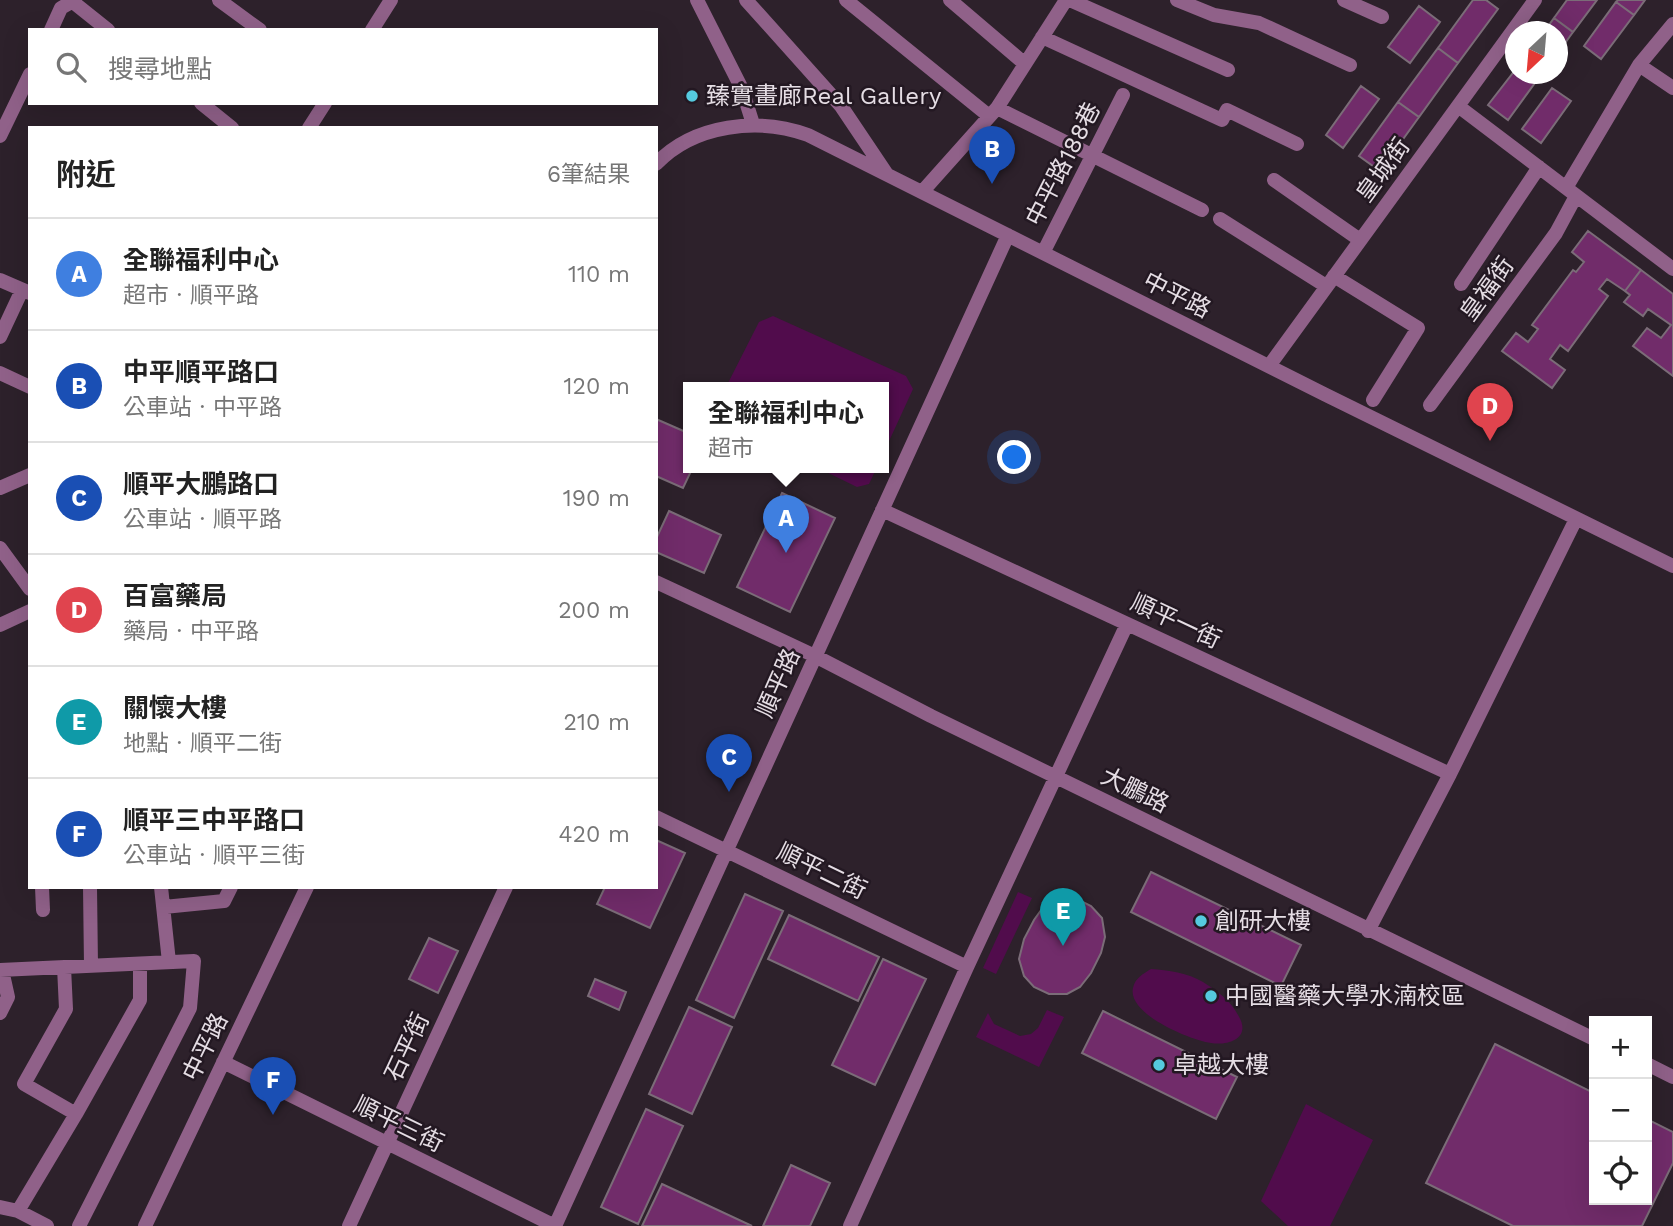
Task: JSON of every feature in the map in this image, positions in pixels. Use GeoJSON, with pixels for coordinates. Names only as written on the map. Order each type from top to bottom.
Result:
{"type":"FeatureCollection","features":[{"type":"Feature","properties":{"kind":"street"},"geometry":{"type":"LineString","coordinates":[[219,0],[257,28]]}},
{"type":"Feature","properties":{"kind":"street"},"geometry":{"type":"LineString","coordinates":[[373,28],[391,0]]}},
{"type":"Feature","properties":{"kind":"street"},"geometry":{"type":"LineString","coordinates":[[697,0],[742,89],[753,124]]}},
{"type":"Feature","properties":{"kind":"street"},"geometry":{"type":"LineString","coordinates":[[746,0],[841,106],[887,174]]}},
{"type":"Feature","properties":{"kind":"street"},"geometry":{"type":"LineString","coordinates":[[846,0],[993,112],[1093,156],[1202,210]]}},
{"type":"Feature","properties":{"kind":"street"},"geometry":{"type":"LineString","coordinates":[[950,0],[1025,64]]}},
{"type":"Feature","properties":{"kind":"street"},"geometry":{"type":"LineString","coordinates":[[922,192],[993,112],[1068,0],[1228,69]]}},
{"type":"Feature","properties":{"kind":"street"},"geometry":{"type":"LineString","coordinates":[[1177,0],[1214,15],[1259,23],[1350,65]]}},
{"type":"Feature","properties":{"kind":"street"},"geometry":{"type":"LineString","coordinates":[[1344,0],[1382,17]]}},
{"type":"Feature","properties":{"kind":"street","name":"皇城街"},"geometry":{"type":"LineString","coordinates":[[1269,366],[1535,0]]}},
{"type":"Feature","properties":{"kind":"street"},"geometry":{"type":"LineString","coordinates":[[52,28],[61,8],[74,1],[106,28]]}},
{"type":"Feature","properties":{"kind":"street","name":"皇福街"},"geometry":{"type":"LineString","coordinates":[[1430,405],[1556,233],[1571,192],[1639,65],[1672,25]]}},
{"type":"Feature","properties":{"kind":"street"},"geometry":{"type":"LineString","coordinates":[[1042,37],[1222,120],[1227,110],[1297,144]]}},
{"type":"Feature","properties":{"kind":"street"},"geometry":{"type":"LineString","coordinates":[[1639,65],[1673,88]]}},
{"type":"Feature","properties":{"kind":"street"},"geometry":{"type":"LineString","coordinates":[[0,136],[28,78]]}},
{"type":"Feature","properties":{"kind":"street","name":"中平路188巷"},"geometry":{"type":"LineString","coordinates":[[1043,253],[1123,95]]}},
{"type":"Feature","properties":{"kind":"street"},"geometry":{"type":"LineString","coordinates":[[203,105],[230,126]]}},
{"type":"Feature","properties":{"kind":"street"},"geometry":{"type":"LineString","coordinates":[[310,126],[324,105]]}},
{"type":"Feature","properties":{"kind":"street"},"geometry":{"type":"LineString","coordinates":[[1458,106],[1673,269]]}},
{"type":"Feature","properties":{"kind":"street","name":"中平路"},"geometry":{"type":"LineString","coordinates":[[658,162],[671,150],[710,132],[753,124],[800,132],[1673,566]]}},
{"type":"Feature","properties":{"kind":"street"},"geometry":{"type":"LineString","coordinates":[[1461,284],[1539,167]]}},
{"type":"Feature","properties":{"kind":"street"},"geometry":{"type":"LineString","coordinates":[[1274,180],[1360,240]]}},
{"type":"Feature","properties":{"kind":"street"},"geometry":{"type":"LineString","coordinates":[[1220,219],[1418,328],[1373,400]]}},
{"type":"Feature","properties":{"kind":"street","name":"順平路"},"geometry":{"type":"LineString","coordinates":[[555,1226],[1008,235]]}},
{"type":"Feature","properties":{"kind":"street"},"geometry":{"type":"LineString","coordinates":[[0,280],[26,292],[0,337]]}},
{"type":"Feature","properties":{"kind":"street"},"geometry":{"type":"LineString","coordinates":[[0,373],[28,386]]}},
{"type":"Feature","properties":{"kind":"street"},"geometry":{"type":"LineString","coordinates":[[0,488],[28,476]]}},
{"type":"Feature","properties":{"kind":"street","name":"順平一街"},"geometry":{"type":"LineString","coordinates":[[882,510],[1450,774]]}},
{"type":"Feature","properties":{"kind":"street"},"geometry":{"type":"LineString","coordinates":[[1368,931],[1450,774],[1576,519]]}},
{"type":"Feature","properties":{"kind":"street"},"geometry":{"type":"LineString","coordinates":[[0,548],[28,586]]}},
{"type":"Feature","properties":{"kind":"street","name":"大鵬路"},"geometry":{"type":"LineString","coordinates":[[658,583],[815,656],[1368,931],[1589,1037]]}},
{"type":"Feature","properties":{"kind":"street"},"geometry":{"type":"LineString","coordinates":[[0,625],[28,612]]}},
{"type":"Feature","properties":{"kind":"street"},"geometry":{"type":"LineString","coordinates":[[850,1226],[1127,624]]}},
{"type":"Feature","properties":{"kind":"street","name":"順平二街"},"geometry":{"type":"LineString","coordinates":[[658,818],[967,967]]}},
{"type":"Feature","properties":{"kind":"street"},"geometry":{"type":"LineString","coordinates":[[42,889],[43,910]]}},
{"type":"Feature","properties":{"kind":"street"},"geometry":{"type":"LineString","coordinates":[[90,889],[92,966]]}},
{"type":"Feature","properties":{"kind":"street"},"geometry":{"type":"LineString","coordinates":[[161,889],[169,962]]}},
{"type":"Feature","properties":{"kind":"street"},"geometry":{"type":"LineString","coordinates":[[164,906],[224,901],[231,889]]}},
{"type":"Feature","properties":{"kind":"street","name":"中平路"},"geometry":{"type":"LineString","coordinates":[[145,1226],[306,889]]}},
{"type":"Feature","properties":{"kind":"street","name":"石平街"},"geometry":{"type":"LineString","coordinates":[[349,1226],[505,889]]}},
{"type":"Feature","properties":{"kind":"street"},"geometry":{"type":"LineString","coordinates":[[0,1013],[8,997],[1,970],[194,961],[190,1009],[79,1226]]}},
{"type":"Feature","properties":{"kind":"street"},"geometry":{"type":"LineString","coordinates":[[47,1226],[13,1214],[76,1114],[140,1000],[140,964]]}},
{"type":"Feature","properties":{"kind":"street"},"geometry":{"type":"LineString","coordinates":[[64,967],[66,1009],[24,1084],[76,1114]]}},
{"type":"Feature","properties":{"kind":"street","name":"順平三街"},"geometry":{"type":"LineString","coordinates":[[223,1062],[555,1226]]}},
{"type":"Feature","properties":{"kind":"street"},"geometry":{"type":"LineString","coordinates":[[1652,1066],[1673,1077]]}},
{"type":"Feature","properties":{"kind":"shaded area"},"geometry":{"type":"Polygon","coordinates":[[[773,316],[906,376],[913,389],[889,441],[889,382],[729,382],[759,322],[773,316]]]}},
{"type":"Feature","properties":{"kind":"shaded area"},"geometry":{"type":"Polygon","coordinates":[[[828,473],[874,473],[869,484],[857,487],[828,473]]]}},
{"type":"Feature","properties":{"kind":"shaded area"},"geometry":{"type":"Polygon","coordinates":[[[1018,892],[1032,898],[996,974],[983,968],[1018,892]]]}},
{"type":"Feature","properties":{"kind":"shaded area"},"geometry":{"type":"Polygon","coordinates":[[[1151,969],[1184,974],[1213,989],[1235,1010],[1242,1023],[1241,1034],[1232,1041],[1211,1043],[1189,1037],[1150,1016],[1134,998],[1133,988],[1137,979],[1151,969]]]}},
{"type":"Feature","properties":{"kind":"shaded area"},"geometry":{"type":"Polygon","coordinates":[[[1047,1010],[1064,1017],[1039,1067],[976,1037],[988,1013],[994,1024],[1020,1036],[1031,1034],[1038,1028],[1047,1010]]]}},
{"type":"Feature","properties":{"kind":"shaded area"},"geometry":{"type":"Polygon","coordinates":[[[1306,1104],[1373,1140],[1330,1226],[1288,1226],[1261,1201],[1306,1104]]]}},
{"type":"Feature","properties":{"kind":"building"},"geometry":{"type":"Polygon","coordinates":[[[1473,0],[1486,0],[1498,9],[1458,63],[1438,48],[1473,0]]]}},
{"type":"Feature","properties":{"kind":"building"},"geometry":{"type":"Polygon","coordinates":[[[1567,0],[1597,0],[1573,32],[1568,28],[1568,21],[1554,18],[1567,0]]]}},
{"type":"Feature","properties":{"kind":"building"},"geometry":{"type":"Polygon","coordinates":[[[1645,0],[1634,15],[1616,2],[1645,0]]]}},
{"type":"Feature","properties":{"kind":"building"},"geometry":{"type":"Polygon","coordinates":[[[1616,2],[1634,15],[1601,59],[1584,46],[1616,2]]]}},
{"type":"Feature","properties":{"kind":"building"},"geometry":{"type":"Polygon","coordinates":[[[1419,6],[1440,22],[1410,63],[1388,47],[1419,6]]]}},
{"type":"Feature","properties":{"kind":"building"},"geometry":{"type":"Polygon","coordinates":[[[1438,48],[1458,63],[1419,117],[1398,102],[1438,48]]]}},
{"type":"Feature","properties":{"kind":"building"},"geometry":{"type":"Polygon","coordinates":[[[1505,83],[1534,84],[1508,120],[1488,105],[1505,83]]]}},
{"type":"Feature","properties":{"kind":"building"},"geometry":{"type":"Polygon","coordinates":[[[1361,86],[1379,99],[1343,148],[1326,135],[1361,86]]]}},
{"type":"Feature","properties":{"kind":"building"},"geometry":{"type":"Polygon","coordinates":[[[1552,88],[1571,101],[1541,143],[1522,129],[1552,88]]]}},
{"type":"Feature","properties":{"kind":"building"},"geometry":{"type":"Polygon","coordinates":[[[1398,102],[1419,117],[1380,171],[1359,156],[1398,102]]]}},
{"type":"Feature","properties":{"kind":"building"},"geometry":{"type":"Polygon","coordinates":[[[1588,231],[1641,270],[1625,291],[1607,279],[1599,289],[1608,296],[1568,351],[1560,345],[1550,359],[1565,370],[1552,388],[1502,351],[1516,333],[1528,342],[1538,329],[1532,325],[1573,270],[1576,272],[1584,262],[1572,252],[1588,231]]]}},
{"type":"Feature","properties":{"kind":"building"},"geometry":{"type":"Polygon","coordinates":[[[1641,270],[1673,294],[1673,376],[1633,346],[1647,328],[1661,338],[1671,325],[1648,309],[1643,316],[1624,302],[1630,295],[1625,291],[1641,270]]]}},
{"type":"Feature","properties":{"kind":"building"},"geometry":{"type":"Polygon","coordinates":[[[658,420],[683,431],[683,473],[690,473],[683,488],[658,477],[658,420]]]}},
{"type":"Feature","properties":{"kind":"building"},"geometry":{"type":"Polygon","coordinates":[[[782,493],[835,518],[790,612],[737,587],[782,493]]]}},
{"type":"Feature","properties":{"kind":"building"},"geometry":{"type":"Polygon","coordinates":[[[669,511],[721,535],[704,573],[658,553],[658,535],[669,511]]]}},
{"type":"Feature","properties":{"kind":"building"},"geometry":{"type":"Polygon","coordinates":[[[658,841],[685,853],[650,928],[597,904],[604,889],[658,889],[658,841]]]}},
{"type":"Feature","properties":{"kind":"building","name":"創研大樓"},"geometry":{"type":"Polygon","coordinates":[[[1151,872],[1301,945],[1281,986],[1131,912],[1151,872]]]}},
{"type":"Feature","properties":{"kind":"building"},"geometry":{"type":"Polygon","coordinates":[[[745,894],[783,911],[734,1018],[696,1000],[745,894]]]}},
{"type":"Feature","properties":{"kind":"building"},"geometry":{"type":"Polygon","coordinates":[[[1059,898],[1075,898],[1091,906],[1102,918],[1105,937],[1091,973],[1080,987],[1067,994],[1049,994],[1034,987],[1024,976],[1019,959],[1024,939],[1034,920],[1044,906],[1059,898]]]}},
{"type":"Feature","properties":{"kind":"building"},"geometry":{"type":"Polygon","coordinates":[[[789,915],[879,957],[858,1001],[768,959],[789,915]]]}},
{"type":"Feature","properties":{"kind":"building"},"geometry":{"type":"Polygon","coordinates":[[[429,938],[458,951],[438,993],[409,979],[429,938]]]}},
{"type":"Feature","properties":{"kind":"building"},"geometry":{"type":"Polygon","coordinates":[[[883,959],[926,979],[875,1085],[832,1065],[883,959]]]}},
{"type":"Feature","properties":{"kind":"building"},"geometry":{"type":"Polygon","coordinates":[[[595,979],[626,992],[619,1010],[588,996],[595,979]]]}},
{"type":"Feature","properties":{"kind":"building"},"geometry":{"type":"Polygon","coordinates":[[[689,1007],[732,1027],[692,1114],[649,1094],[689,1007]]]}},
{"type":"Feature","properties":{"kind":"building","name":"卓越大樓"},"geometry":{"type":"Polygon","coordinates":[[[1103,1011],[1237,1077],[1216,1119],[1082,1053],[1103,1011]]]}},
{"type":"Feature","properties":{"kind":"building"},"geometry":{"type":"Polygon","coordinates":[[[1495,1044],[1589,1091],[1589,1205],[1652,1205],[1652,1122],[1673,1132],[1673,1163],[1642,1226],[1513,1226],[1426,1183],[1495,1044]]]}},
{"type":"Feature","properties":{"kind":"building"},"geometry":{"type":"Polygon","coordinates":[[[646,1109],[683,1126],[638,1224],[601,1207],[646,1109]]]}},
{"type":"Feature","properties":{"kind":"building"},"geometry":{"type":"Polygon","coordinates":[[[791,1165],[830,1183],[810,1226],[763,1226],[791,1165]]]}},
{"type":"Feature","properties":{"kind":"building"},"geometry":{"type":"Polygon","coordinates":[[[662,1184],[752,1226],[642,1226],[662,1184]]]}},
{"type":"Feature","properties":{"kind":"place","name":"臻實畫廊Real Gallery"},"geometry":{"type":"Point","coordinates":[692,96]}},
{"type":"Feature","properties":{"kind":"place","name":"中平順平路口"},"geometry":{"type":"Point","coordinates":[992,184]}},
{"type":"Feature","properties":{"kind":"place","name":"百富藥局"},"geometry":{"type":"Point","coordinates":[1490,441]}},
{"type":"Feature","properties":{"kind":"place","name":"全聯福利中心"},"geometry":{"type":"Point","coordinates":[786,553]}},
{"type":"Feature","properties":{"kind":"place","name":"順平大鵬路口"},"geometry":{"type":"Point","coordinates":[729,792]}},
{"type":"Feature","properties":{"kind":"place","name":"創研大樓"},"geometry":{"type":"Point","coordinates":[1201,921]}},
{"type":"Feature","properties":{"kind":"place","name":"關懷大樓"},"geometry":{"type":"Point","coordinates":[1063,946]}},
{"type":"Feature","properties":{"kind":"place","name":"中國醫藥大學水湳校區"},"geometry":{"type":"Point","coordinates":[1211,996]}},
{"type":"Feature","properties":{"kind":"place","name":"卓越大樓"},"geometry":{"type":"Point","coordinates":[1159,1065]}},
{"type":"Feature","properties":{"kind":"place","name":"順平三中平路口"},"geometry":{"type":"Point","coordinates":[273,1115]}}]}
